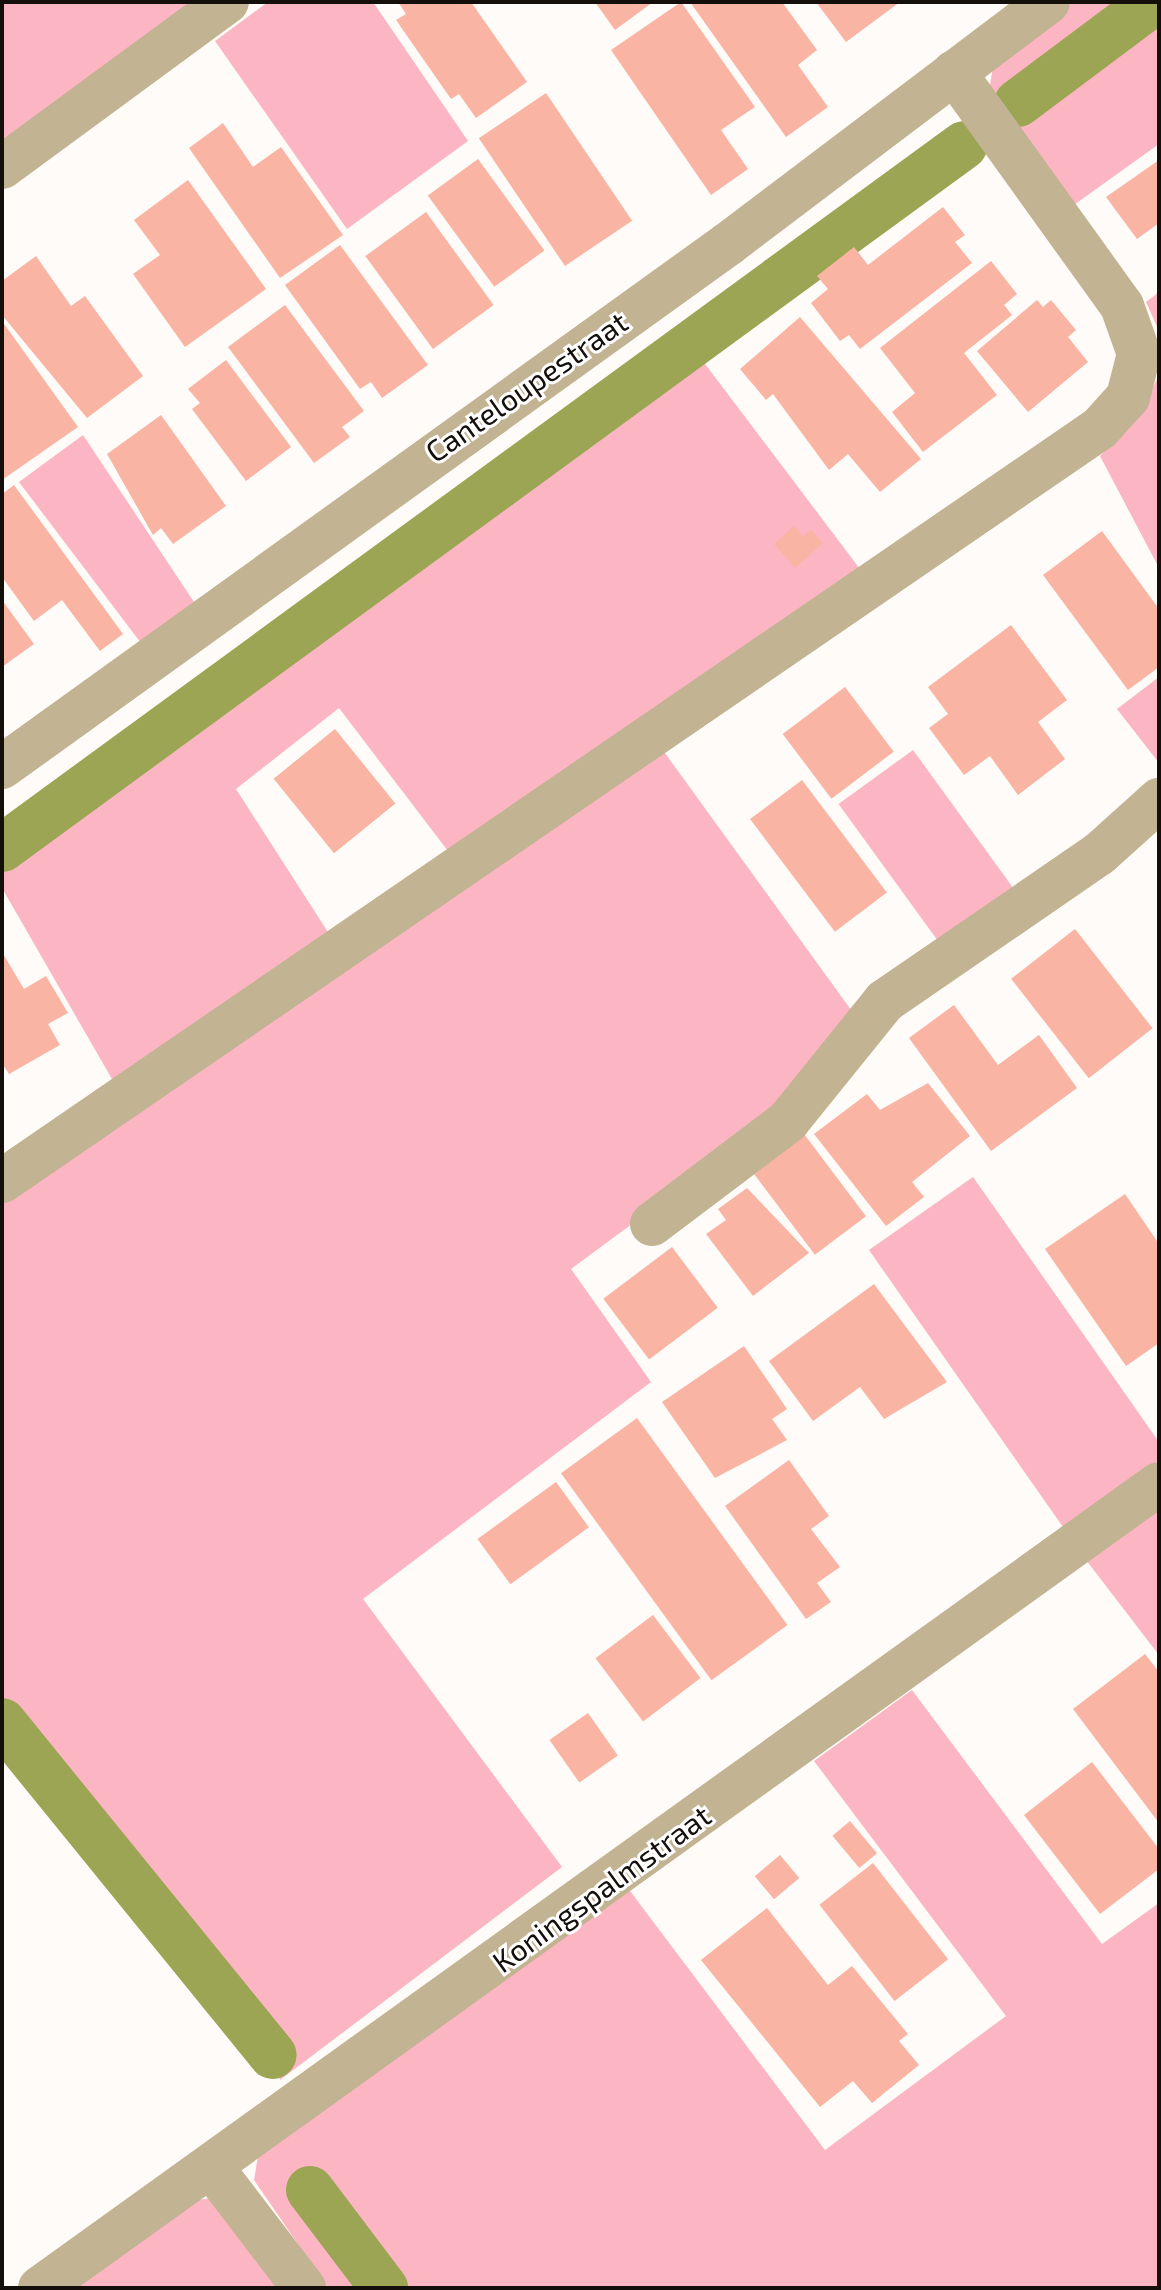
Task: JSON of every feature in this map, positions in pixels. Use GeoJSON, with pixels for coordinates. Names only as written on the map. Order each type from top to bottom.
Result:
{"type":"FeatureCollection","features":[{"type":"Feature","properties":{"kind":"street"},"geometry":{"type":"LineString","coordinates":[[2,167],[227,2]]}},
{"type":"Feature","properties":{"kind":"street","name":"Canteloupestraat"},"geometry":{"type":"LineString","coordinates":[[2,767],[728,244],[1048,2]]}},
{"type":"Feature","properties":{"kind":"street"},"geometry":{"type":"LineString","coordinates":[[2,1181],[1100,428],[1149,368],[1135,331],[1122,306],[954,72]]}},
{"type":"Feature","properties":{"kind":"street"},"geometry":{"type":"LineString","coordinates":[[652,1224],[788,1121],[885,1001],[1099,854],[1159,800]]}},
{"type":"Feature","properties":{"kind":"street","name":"Koningspalmstraat"},"geometry":{"type":"LineString","coordinates":[[40,2288],[213,2169],[1159,1484]]}},
{"type":"Feature","properties":{"kind":"street"},"geometry":{"type":"LineString","coordinates":[[213,2169],[304,2288]]}},
{"type":"Feature","properties":{"kind":"shaded area"},"geometry":{"type":"Polygon","coordinates":[[[2,2],[200,2],[2,150],[2,2]]]}},
{"type":"Feature","properties":{"kind":"shaded area"},"geometry":{"type":"Polygon","coordinates":[[[268,2],[373,2],[468,141],[347,229],[215,41],[268,2]]]}},
{"type":"Feature","properties":{"kind":"shaded area"},"geometry":{"type":"Polygon","coordinates":[[[1073,2],[1159,2],[1159,144],[1071,207],[989,91],[994,60],[1073,2]]]}},
{"type":"Feature","properties":{"kind":"shaded area"},"geometry":{"type":"Polygon","coordinates":[[[1159,292],[1159,331],[1146,302],[1159,292]]]}},
{"type":"Feature","properties":{"kind":"shaded area"},"geometry":{"type":"Polygon","coordinates":[[[693,348],[863,573],[451,855],[339,708],[236,789],[333,940],[116,1086],[2,888],[2,848],[693,348]]]}},
{"type":"Feature","properties":{"kind":"shaded area"},"geometry":{"type":"Polygon","coordinates":[[[1159,375],[1159,568],[1100,456],[1141,411],[1159,375]]]}},
{"type":"Feature","properties":{"kind":"shaded area"},"geometry":{"type":"Polygon","coordinates":[[[83,435],[198,608],[144,647],[19,482],[83,435]]]}},
{"type":"Feature","properties":{"kind":"shaded area"},"geometry":{"type":"Polygon","coordinates":[[[1159,677],[1159,763],[1117,709],[1159,677]]]}},
{"type":"Feature","properties":{"kind":"shaded area"},"geometry":{"type":"Polygon","coordinates":[[[662,749],[854,1014],[771,1121],[571,1269],[651,1382],[363,1599],[562,1867],[280,2080],[272,2055],[2,1722],[2,1196],[662,749]]]}},
{"type":"Feature","properties":{"kind":"shaded area"},"geometry":{"type":"Polygon","coordinates":[[[913,750],[1014,889],[940,943],[839,804],[913,750]]]}},
{"type":"Feature","properties":{"kind":"shaded area"},"geometry":{"type":"Polygon","coordinates":[[[973,1177],[1159,1442],[1159,1460],[1063,1527],[869,1250],[973,1177]]]}},
{"type":"Feature","properties":{"kind":"shaded area"},"geometry":{"type":"Polygon","coordinates":[[[1159,1507],[1159,1655],[1086,1560],[1159,1507]]]}},
{"type":"Feature","properties":{"kind":"shaded area"},"geometry":{"type":"Polygon","coordinates":[[[912,1690],[1102,1944],[1159,1903],[1159,2288],[328,2288],[254,2180],[258,2156],[627,1887],[825,2150],[1006,2016],[814,1761],[912,1690]]]}},
{"type":"Feature","properties":{"kind":"shaded area"},"geometry":{"type":"Polygon","coordinates":[[[210,2198],[283,2288],[74,2288],[193,2201],[210,2198]]]}},
{"type":"Feature","properties":{"kind":"building"},"geometry":{"type":"Polygon","coordinates":[[[398,2],[471,2],[527,82],[476,118],[459,94],[451,99],[396,20],[406,14],[398,2]]]}},
{"type":"Feature","properties":{"kind":"building"},"geometry":{"type":"Polygon","coordinates":[[[595,2],[653,2],[615,30],[595,2]]]}},
{"type":"Feature","properties":{"kind":"building"},"geometry":{"type":"Polygon","coordinates":[[[681,2],[755,107],[721,130],[748,169],[711,195],[611,50],[681,2]]]}},
{"type":"Feature","properties":{"kind":"building"},"geometry":{"type":"Polygon","coordinates":[[[690,2],[782,2],[817,50],[798,65],[828,107],[786,137],[690,2]]]}},
{"type":"Feature","properties":{"kind":"building"},"geometry":{"type":"Polygon","coordinates":[[[816,2],[900,2],[846,42],[816,2]]]}},
{"type":"Feature","properties":{"kind":"building"},"geometry":{"type":"Polygon","coordinates":[[[546,93],[632,221],[565,266],[479,138],[546,93]]]}},
{"type":"Feature","properties":{"kind":"building"},"geometry":{"type":"Polygon","coordinates":[[[223,123],[253,167],[281,147],[343,235],[280,278],[189,148],[223,123]]]}},
{"type":"Feature","properties":{"kind":"building"},"geometry":{"type":"Polygon","coordinates":[[[478,159],[544,250],[494,287],[428,195],[478,159]]]}},
{"type":"Feature","properties":{"kind":"building"},"geometry":{"type":"Polygon","coordinates":[[[1159,160],[1159,223],[1137,239],[1106,197],[1159,160]]]}},
{"type":"Feature","properties":{"kind":"building"},"geometry":{"type":"Polygon","coordinates":[[[188,180],[266,289],[185,347],[133,274],[160,255],[134,220],[188,180]]]}},
{"type":"Feature","properties":{"kind":"building"},"geometry":{"type":"Polygon","coordinates":[[[943,207],[965,235],[955,242],[972,263],[860,349],[849,335],[840,341],[811,303],[828,289],[817,276],[854,247],[868,265],[943,207]]]}},
{"type":"Feature","properties":{"kind":"building"},"geometry":{"type":"Polygon","coordinates":[[[426,212],[494,305],[433,349],[365,256],[426,212]]]}},
{"type":"Feature","properties":{"kind":"building"},"geometry":{"type":"Polygon","coordinates":[[[340,245],[428,365],[382,398],[371,382],[360,389],[285,285],[340,245]]]}},
{"type":"Feature","properties":{"kind":"building"},"geometry":{"type":"Polygon","coordinates":[[[36,256],[71,306],[85,296],[143,376],[87,418],[2,315],[2,281],[36,256]]]}},
{"type":"Feature","properties":{"kind":"building"},"geometry":{"type":"Polygon","coordinates":[[[991,261],[1017,294],[1004,305],[1012,315],[964,353],[997,395],[923,452],[892,412],[915,393],[880,348],[991,261]]]}},
{"type":"Feature","properties":{"kind":"building"},"geometry":{"type":"Polygon","coordinates":[[[1037,300],[1043,307],[1051,300],[1076,330],[1068,337],[1088,362],[1028,412],[977,351],[1037,300]]]}},
{"type":"Feature","properties":{"kind":"building"},"geometry":{"type":"Polygon","coordinates":[[[285,305],[364,411],[342,427],[350,437],[314,463],[228,347],[285,305]]]}},
{"type":"Feature","properties":{"kind":"building"},"geometry":{"type":"Polygon","coordinates":[[[800,317],[921,459],[880,492],[848,454],[829,470],[773,394],[766,400],[740,369],[800,317]]]}},
{"type":"Feature","properties":{"kind":"building"},"geometry":{"type":"Polygon","coordinates":[[[2,321],[78,427],[2,480],[2,321]]]}},
{"type":"Feature","properties":{"kind":"building"},"geometry":{"type":"Polygon","coordinates":[[[226,360],[291,447],[246,481],[192,409],[200,403],[188,389],[226,360]]]}},
{"type":"Feature","properties":{"kind":"building"},"geometry":{"type":"Polygon","coordinates":[[[161,415],[226,506],[173,544],[161,528],[153,535],[107,454],[161,415]]]}},
{"type":"Feature","properties":{"kind":"building"},"geometry":{"type":"Polygon","coordinates":[[[14,485],[123,634],[100,651],[62,600],[34,621],[2,577],[2,494],[14,485]]]}},
{"type":"Feature","properties":{"kind":"building"},"geometry":{"type":"Polygon","coordinates":[[[794,526],[803,537],[811,529],[823,543],[795,568],[774,544],[794,526]]]}},
{"type":"Feature","properties":{"kind":"building"},"geometry":{"type":"Polygon","coordinates":[[[1102,531],[1159,609],[1159,667],[1128,690],[1043,575],[1102,531]]]}},
{"type":"Feature","properties":{"kind":"building"},"geometry":{"type":"Polygon","coordinates":[[[2,600],[34,644],[2,667],[2,600]]]}},
{"type":"Feature","properties":{"kind":"building"},"geometry":{"type":"Polygon","coordinates":[[[1011,625],[1067,700],[1038,722],[1065,759],[1018,795],[990,756],[964,775],[929,728],[948,714],[928,687],[1011,625]]]}},
{"type":"Feature","properties":{"kind":"building"},"geometry":{"type":"Polygon","coordinates":[[[845,687],[894,752],[831,799],[783,734],[845,687]]]}},
{"type":"Feature","properties":{"kind":"building"},"geometry":{"type":"Polygon","coordinates":[[[335,729],[395,804],[334,853],[274,779],[335,729]]]}},
{"type":"Feature","properties":{"kind":"building"},"geometry":{"type":"Polygon","coordinates":[[[802,780],[887,893],[835,932],[750,819],[802,780]]]}},
{"type":"Feature","properties":{"kind":"building"},"geometry":{"type":"Polygon","coordinates":[[[1075,929],[1153,1028],[1089,1078],[1011,979],[1075,929]]]}},
{"type":"Feature","properties":{"kind":"building"},"geometry":{"type":"Polygon","coordinates":[[[2,952],[24,989],[46,976],[68,1013],[48,1024],[60,1045],[9,1074],[2,1063],[2,952]]]}},
{"type":"Feature","properties":{"kind":"building"},"geometry":{"type":"Polygon","coordinates":[[[954,1005],[998,1065],[1039,1035],[1077,1088],[991,1151],[909,1038],[954,1005]]]}},
{"type":"Feature","properties":{"kind":"building"},"geometry":{"type":"Polygon","coordinates":[[[928,1083],[970,1136],[912,1182],[924,1197],[886,1226],[814,1134],[867,1094],[880,1110],[928,1083]]]}},
{"type":"Feature","properties":{"kind":"building"},"geometry":{"type":"Polygon","coordinates":[[[804,1134],[866,1216],[815,1255],[753,1173],[804,1134]]]}},
{"type":"Feature","properties":{"kind":"building"},"geometry":{"type":"Polygon","coordinates":[[[747,1188],[809,1253],[753,1296],[706,1234],[726,1220],[718,1209],[747,1188]]]}},
{"type":"Feature","properties":{"kind":"building"},"geometry":{"type":"Polygon","coordinates":[[[1125,1194],[1159,1244],[1159,1343],[1126,1366],[1045,1249],[1125,1194]]]}},
{"type":"Feature","properties":{"kind":"building"},"geometry":{"type":"Polygon","coordinates":[[[672,1247],[718,1308],[649,1359],[603,1299],[672,1247]]]}},
{"type":"Feature","properties":{"kind":"building"},"geometry":{"type":"Polygon","coordinates":[[[874,1284],[947,1382],[884,1419],[860,1387],[813,1421],[769,1361],[874,1284]]]}},
{"type":"Feature","properties":{"kind":"building"},"geometry":{"type":"Polygon","coordinates":[[[744,1346],[787,1409],[772,1419],[787,1440],[715,1478],[662,1402],[744,1346]]]}},
{"type":"Feature","properties":{"kind":"building"},"geometry":{"type":"Polygon","coordinates":[[[637,1418],[787,1625],[711,1680],[561,1473],[637,1418]]]}},
{"type":"Feature","properties":{"kind":"building"},"geometry":{"type":"Polygon","coordinates":[[[789,1460],[829,1516],[811,1529],[840,1567],[817,1583],[831,1602],[806,1619],[725,1506],[789,1460]]]}},
{"type":"Feature","properties":{"kind":"building"},"geometry":{"type":"Polygon","coordinates":[[[556,1482],[589,1527],[510,1584],[478,1539],[556,1482]]]}},
{"type":"Feature","properties":{"kind":"building"},"geometry":{"type":"Polygon","coordinates":[[[653,1615],[701,1678],[643,1721],[595,1658],[653,1615]]]}},
{"type":"Feature","properties":{"kind":"building"},"geometry":{"type":"Polygon","coordinates":[[[1145,1654],[1159,1672],[1159,1823],[1073,1709],[1145,1654]]]}},
{"type":"Feature","properties":{"kind":"building"},"geometry":{"type":"Polygon","coordinates":[[[588,1713],[618,1756],[579,1783],[549,1740],[588,1713]]]}},
{"type":"Feature","properties":{"kind":"building"},"geometry":{"type":"Polygon","coordinates":[[[1092,1762],[1159,1849],[1159,1869],[1100,1914],[1024,1815],[1092,1762]]]}},
{"type":"Feature","properties":{"kind":"building"},"geometry":{"type":"Polygon","coordinates":[[[850,1821],[877,1853],[859,1868],[832,1836],[850,1821]]]}},
{"type":"Feature","properties":{"kind":"building"},"geometry":{"type":"Polygon","coordinates":[[[780,1855],[799,1878],[774,1899],[755,1876],[780,1855]]]}},
{"type":"Feature","properties":{"kind":"building"},"geometry":{"type":"Polygon","coordinates":[[[873,1863],[948,1959],[895,2001],[819,1905],[873,1863]]]}},
{"type":"Feature","properties":{"kind":"building"},"geometry":{"type":"Polygon","coordinates":[[[767,1908],[828,1985],[852,1966],[908,2034],[899,2041],[919,2065],[872,2103],[853,2081],[820,2107],[701,1960],[767,1908]]]}},
{"type":"Feature","properties":{"kind":"waterway"},"geometry":{"type":"LineString","coordinates":[[1018,103],[1153,2]]}},
{"type":"Feature","properties":{"kind":"waterway"},"geometry":{"type":"LineString","coordinates":[[2,848],[964,145]]}},
{"type":"Feature","properties":{"kind":"waterway"},"geometry":{"type":"LineString","coordinates":[[2,1722],[273,2055]]}},
{"type":"Feature","properties":{"kind":"waterway"},"geometry":{"type":"LineString","coordinates":[[310,2190],[384,2288]]}}]}
